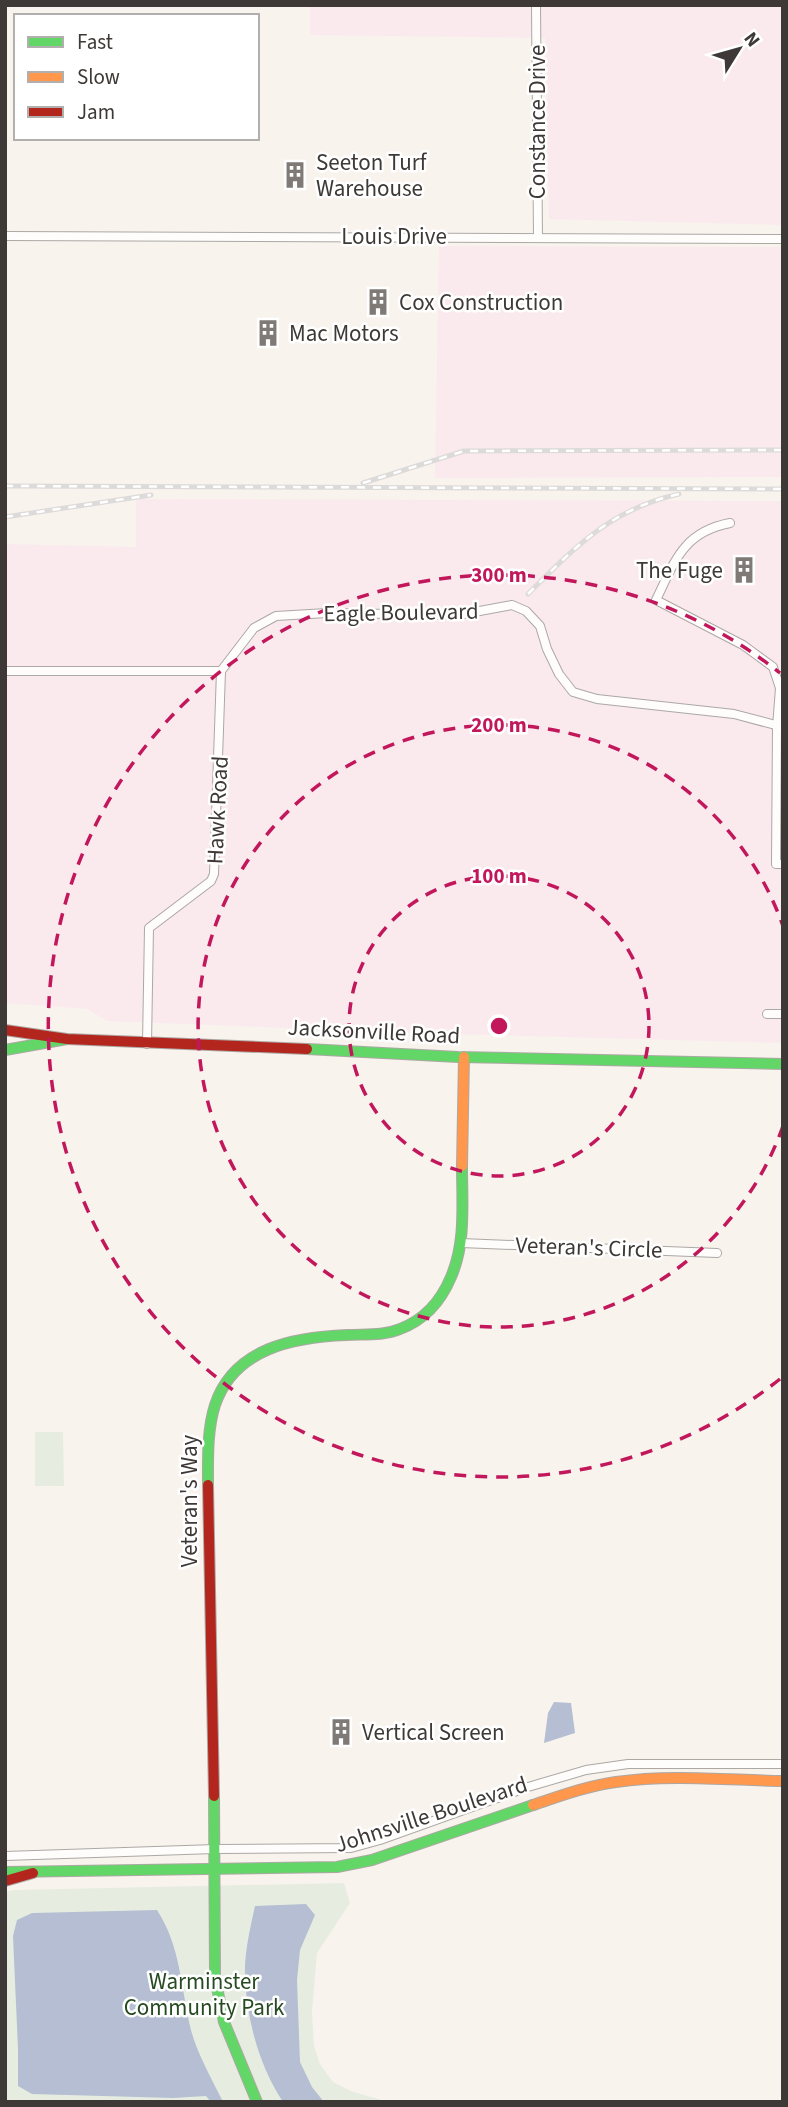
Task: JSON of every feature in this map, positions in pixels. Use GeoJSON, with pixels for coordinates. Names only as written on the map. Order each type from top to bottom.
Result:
{"type":"FeatureCollection","features":[{"type":"Feature","properties":{"kind":"street","name":"Constance Drive"},"geometry":{"type":"LineString","coordinates":[[536,5],[538,238]]}},
{"type":"Feature","properties":{"kind":"street","name":"Louis Drive"},"geometry":{"type":"LineString","coordinates":[[5,236],[783,239]]}},
{"type":"Feature","properties":{"kind":"street"},"geometry":{"type":"LineString","coordinates":[[730,523],[704,531],[685,545],[656,600],[743,645],[773,667],[779,682],[780,864]]}},
{"type":"Feature","properties":{"kind":"street","name":"Eagle Boulevard"},"geometry":{"type":"LineString","coordinates":[[221,671],[254,628],[276,616],[327,613],[458,615],[512,605],[526,611],[540,626],[559,674],[573,692],[597,699],[734,714],[780,727]]}},
{"type":"Feature","properties":{"kind":"street"},"geometry":{"type":"LineString","coordinates":[[5,671],[221,671]]}},
{"type":"Feature","properties":{"kind":"street","name":"Hawk Road"},"geometry":{"type":"LineString","coordinates":[[147,1044],[149,928],[211,881],[214,874],[221,671]]}},
{"type":"Feature","properties":{"kind":"street"},"geometry":{"type":"LineString","coordinates":[[766,1014],[783,1014]]}},
{"type":"Feature","properties":{"kind":"street","name":"Jacksonville Road"},"geometry":{"type":"LineString","coordinates":[[5,1030],[67,1039],[147,1044],[464,1057],[783,1064]]}},
{"type":"Feature","properties":{"kind":"street"},"geometry":{"type":"LineString","coordinates":[[5,1051],[67,1039]]}},
{"type":"Feature","properties":{"kind":"street","name":"Veteran's Way"},"geometry":{"type":"LineString","coordinates":[[257,2102],[227,2032],[216,1992],[209,1425],[213,1406],[223,1386],[237,1368],[272,1345],[302,1337],[379,1335],[400,1329],[420,1318],[449,1287],[458,1264],[461,1243],[464,1057]]}},
{"type":"Feature","properties":{"kind":"street","name":"Veteran's Circle"},"geometry":{"type":"LineString","coordinates":[[461,1243],[717,1253]]}},
{"type":"Feature","properties":{"kind":"street","name":"Johnsville Boulevard"},"geometry":{"type":"LineString","coordinates":[[5,1856],[215,1849],[351,1848],[551,1779],[603,1767],[680,1763],[783,1764]]}},
{"type":"Feature","properties":{"kind":"street","name":"Johnsville Boulevard"},"geometry":{"type":"LineString","coordinates":[[5,1872],[317,1869],[372,1860],[560,1794],[615,1782],[653,1779],[783,1781]]}},
{"type":"Feature","properties":{"kind":"street"},"geometry":{"type":"LineString","coordinates":[[5,1881],[33,1873]]}},
{"type":"Feature","properties":{"kind":"shaded area"},"geometry":{"type":"Polygon","coordinates":[[[310,5],[783,5],[783,225],[549,219],[545,38],[310,35],[310,5]]]}},
{"type":"Feature","properties":{"kind":"shaded area"},"geometry":{"type":"Polygon","coordinates":[[[439,246],[783,247],[783,477],[435,478],[439,246]]]}},
{"type":"Feature","properties":{"kind":"shaded area"},"geometry":{"type":"Polygon","coordinates":[[[136,499],[783,501],[783,1043],[107,1021],[87,1009],[5,1003],[5,544],[136,547],[136,499]]]}},
{"type":"Feature","properties":{"kind":"green space"},"geometry":{"type":"Polygon","coordinates":[[[35,1432],[63,1432],[64,1486],[35,1486],[35,1432]]]}},
{"type":"Feature","properties":{"kind":"green space","name":"Warminster Community Park"},"geometry":{"type":"Polygon","coordinates":[[[344,1883],[350,1903],[317,1953],[312,2011],[314,2046],[320,2064],[333,2082],[351,2091],[388,2102],[5,2102],[5,1892],[344,1883]]]}},
{"type":"Feature","properties":{"kind":"water"},"geometry":{"type":"Polygon","coordinates":[[[554,1702],[571,1703],[575,1733],[544,1743],[548,1713],[554,1702]]]}},
{"type":"Feature","properties":{"kind":"water"},"geometry":{"type":"Polygon","coordinates":[[[306,1904],[315,1915],[300,1950],[297,1980],[300,2062],[312,2087],[324,2102],[283,2102],[261,2058],[248,2010],[246,1950],[255,1906],[306,1904]]]}},
{"type":"Feature","properties":{"kind":"water"},"geometry":{"type":"Polygon","coordinates":[[[157,1910],[171,1937],[193,2036],[223,2102],[211,2102],[206,2096],[173,2098],[32,2094],[18,2086],[13,1936],[17,1920],[32,1913],[157,1910]]]}},
{"type":"Feature","properties":{"kind":"railway"},"geometry":{"type":"LineString","coordinates":[[363,483],[464,451],[783,450]]}},
{"type":"Feature","properties":{"kind":"railway"},"geometry":{"type":"LineString","coordinates":[[5,486],[783,489]]}},
{"type":"Feature","properties":{"kind":"railway"},"geometry":{"type":"LineString","coordinates":[[528,594],[579,546],[614,520],[633,509],[679,494]]}},
{"type":"Feature","properties":{"kind":"railway"},"geometry":{"type":"LineString","coordinates":[[5,517],[151,495]]}},
{"type":"Feature","properties":{"kind":"traffic: fast"},"geometry":{"type":"LineString","coordinates":[[5,1050],[67,1039]]}},
{"type":"Feature","properties":{"kind":"traffic: fast"},"geometry":{"type":"LineString","coordinates":[[307,1049],[458,1057],[783,1064]]}},
{"type":"Feature","properties":{"kind":"traffic: fast"},"geometry":{"type":"LineString","coordinates":[[208,1485],[209,1445],[215,1405],[236,1370],[251,1358],[268,1349],[307,1339],[394,1331],[417,1320],[437,1302],[451,1277],[459,1251],[462,1166]]}},
{"type":"Feature","properties":{"kind":"traffic: fast"},"geometry":{"type":"LineString","coordinates":[[214,1796],[215,1978],[224,2022],[257,2102]]}},
{"type":"Feature","properties":{"kind":"traffic: fast"},"geometry":{"type":"LineString","coordinates":[[5,1872],[337,1867],[372,1860],[533,1805]]}},
{"type":"Feature","properties":{"kind":"traffic: slow"},"geometry":{"type":"LineString","coordinates":[[462,1166],[464,1057]]}},
{"type":"Feature","properties":{"kind":"traffic: slow"},"geometry":{"type":"LineString","coordinates":[[533,1805],[595,1786],[636,1780],[678,1778],[783,1781]]}},
{"type":"Feature","properties":{"kind":"traffic: jam"},"geometry":{"type":"LineString","coordinates":[[5,1030],[67,1039],[307,1049]]}},
{"type":"Feature","properties":{"kind":"traffic: jam"},"geometry":{"type":"LineString","coordinates":[[208,1485],[214,1796]]}},
{"type":"Feature","properties":{"kind":"traffic: jam"},"geometry":{"type":"LineString","coordinates":[[5,1881],[33,1873]]}},
{"type":"Feature","properties":{"kind":"place","name":"Seeton Turf Warehouse"},"geometry":{"type":"Point","coordinates":[295,175]}},
{"type":"Feature","properties":{"kind":"place","name":"Cox Construction"},"geometry":{"type":"Point","coordinates":[378,302]}},
{"type":"Feature","properties":{"kind":"place","name":"Mac Motors"},"geometry":{"type":"Point","coordinates":[268,333]}},
{"type":"Feature","properties":{"kind":"place","name":"The Fuge"},"geometry":{"type":"Point","coordinates":[744,570]}},
{"type":"Feature","properties":{"kind":"place","name":"Vertical Screen"},"geometry":{"type":"Point","coordinates":[341,1732]}}]}
